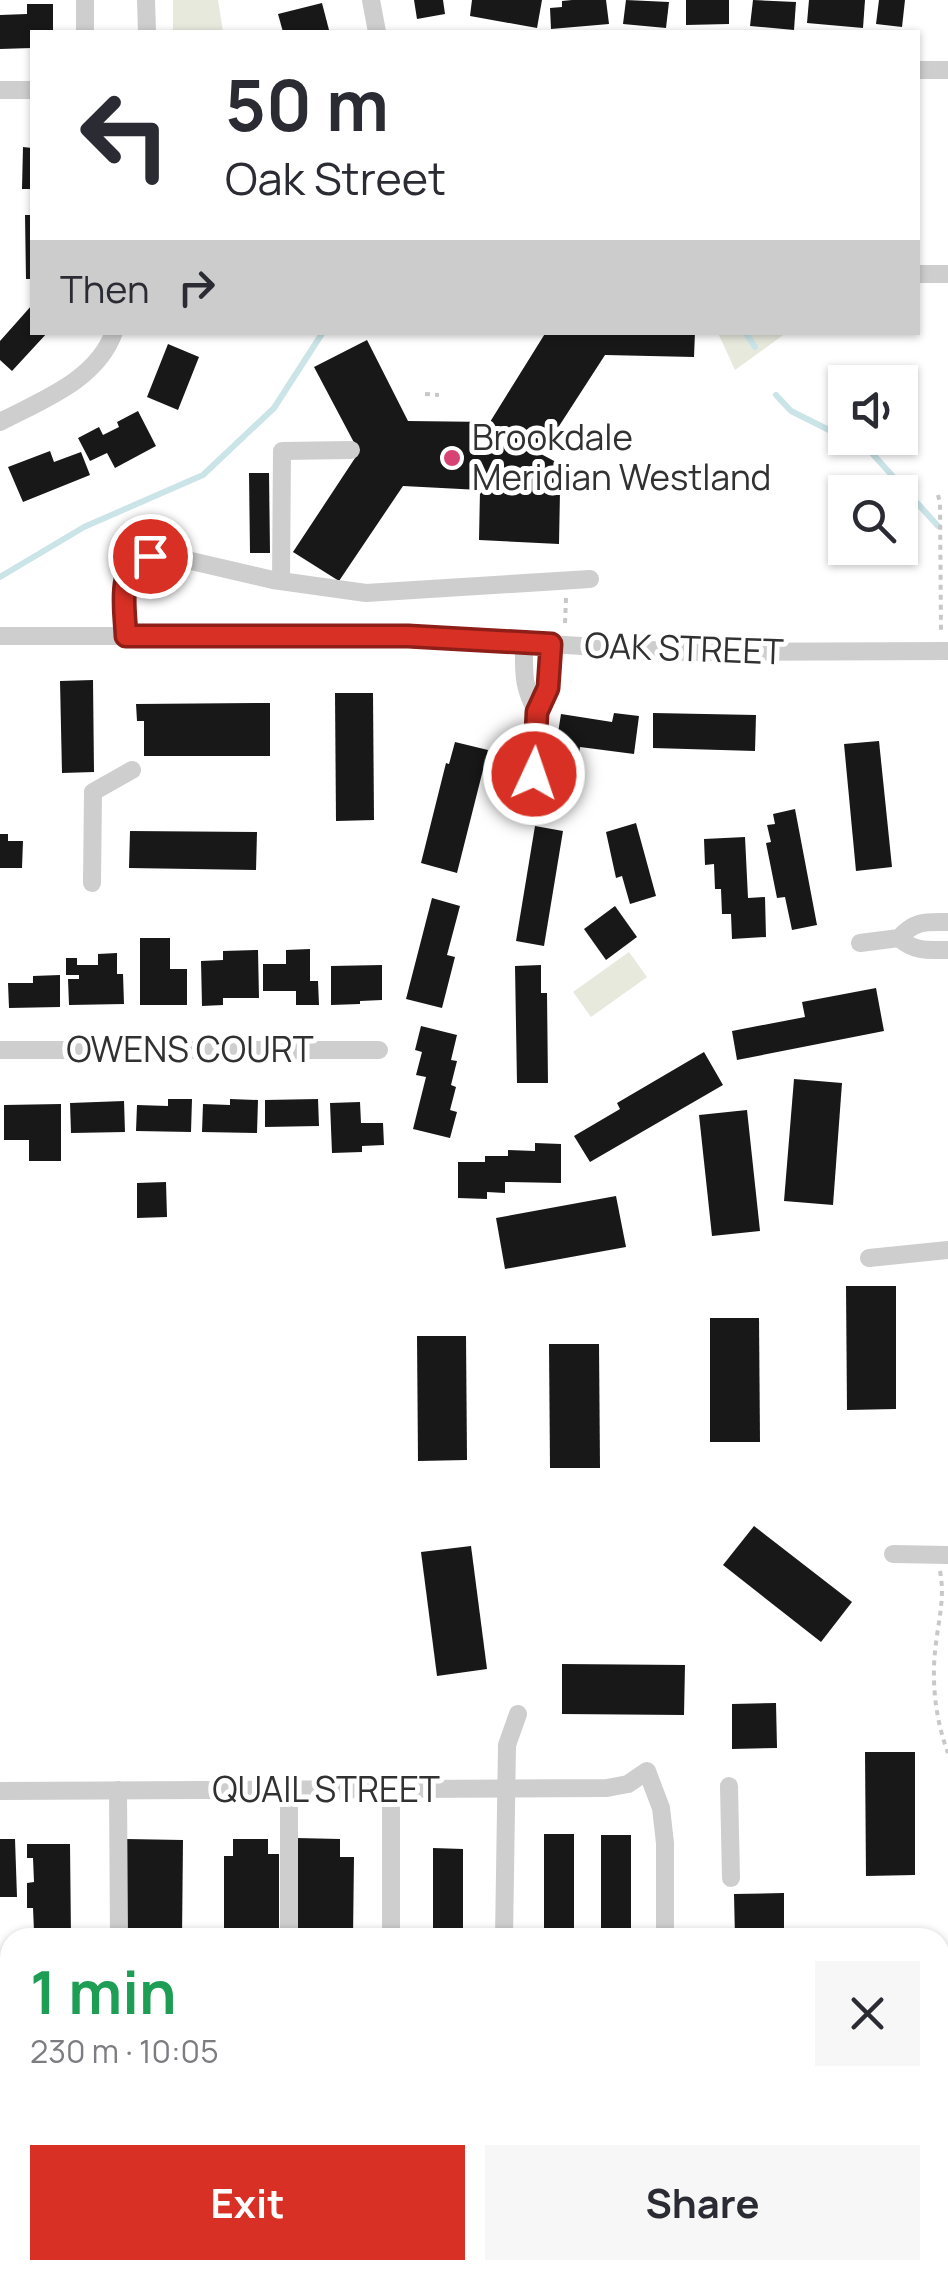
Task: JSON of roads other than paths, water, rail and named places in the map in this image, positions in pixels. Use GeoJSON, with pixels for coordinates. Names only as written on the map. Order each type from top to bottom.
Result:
{"type":"FeatureCollection","features":[{"type":"Feature","properties":{"kind":"street"},"geometry":{"type":"LineString","coordinates":[[85,0],[85,30]]}},
{"type":"Feature","properties":{"kind":"street"},"geometry":{"type":"LineString","coordinates":[[146,0],[147,30]]}},
{"type":"Feature","properties":{"kind":"street"},"geometry":{"type":"LineString","coordinates":[[371,0],[376,30]]}},
{"type":"Feature","properties":{"kind":"street"},"geometry":{"type":"LineString","coordinates":[[920,70],[948,70]]}},
{"type":"Feature","properties":{"kind":"street"},"geometry":{"type":"LineString","coordinates":[[0,90],[30,90]]}},
{"type":"Feature","properties":{"kind":"street"},"geometry":{"type":"LineString","coordinates":[[920,274],[948,274]]}},
{"type":"Feature","properties":{"kind":"street"},"geometry":{"type":"LineString","coordinates":[[0,422],[90,371],[113,335]]}},
{"type":"Feature","properties":{"kind":"street"},"geometry":{"type":"LineString","coordinates":[[280,581],[282,451],[350,450]]}},
{"type":"Feature","properties":{"kind":"street"},"geometry":{"type":"LineString","coordinates":[[126,636],[126,577],[131,565],[140,558],[160,555],[280,581],[366,593],[590,580]]}},
{"type":"Feature","properties":{"kind":"street","name":"OAK STREET"},"geometry":{"type":"LineString","coordinates":[[0,636],[408,636],[686,652],[944,652]]}},
{"type":"Feature","properties":{"kind":"street"},"geometry":{"type":"LineString","coordinates":[[524,643],[527,696],[537,712]]}},
{"type":"Feature","properties":{"kind":"street"},"geometry":{"type":"LineString","coordinates":[[534,774],[537,712],[548,688],[551,644]]}},
{"type":"Feature","properties":{"kind":"street"},"geometry":{"type":"LineString","coordinates":[[92,883],[93,792],[132,770]]}},
{"type":"Feature","properties":{"kind":"street"},"geometry":{"type":"LineString","coordinates":[[860,944],[899,938],[915,924],[948,922]]}},
{"type":"Feature","properties":{"kind":"street"},"geometry":{"type":"LineString","coordinates":[[899,938],[916,950],[948,950]]}},
{"type":"Feature","properties":{"kind":"street","name":"OWENS COURT"},"geometry":{"type":"LineString","coordinates":[[0,1050],[380,1050]]}},
{"type":"Feature","properties":{"kind":"street"},"geometry":{"type":"LineString","coordinates":[[870,1258],[948,1250]]}},
{"type":"Feature","properties":{"kind":"street"},"geometry":{"type":"LineString","coordinates":[[893,1554],[944,1561]]}},
{"type":"Feature","properties":{"kind":"street"},"geometry":{"type":"LineString","coordinates":[[504,1928],[506,1746],[518,1714]]}},
{"type":"Feature","properties":{"kind":"street","name":"QUAIL STREET"},"geometry":{"type":"LineString","coordinates":[[0,1791],[607,1788],[628,1784],[646,1771],[661,1808],[666,1928]]}},
{"type":"Feature","properties":{"kind":"street"},"geometry":{"type":"LineString","coordinates":[[728,1786],[731,1878]]}},
{"type":"Feature","properties":{"kind":"street"},"geometry":{"type":"LineString","coordinates":[[118,1790],[119,1928]]}},
{"type":"Feature","properties":{"kind":"street"},"geometry":{"type":"LineString","coordinates":[[289,1790],[289,1928]]}},
{"type":"Feature","properties":{"kind":"street"},"geometry":{"type":"LineString","coordinates":[[391,1790],[392,1928]]}},
{"type":"Feature","properties":{"kind":"waterway"},"geometry":{"type":"LineString","coordinates":[[0,577],[84,527],[203,475],[274,408],[321,335]]}},
{"type":"Feature","properties":{"kind":"waterway"},"geometry":{"type":"LineString","coordinates":[[747,335],[755,347]]}},
{"type":"Feature","properties":{"kind":"waterway"},"geometry":{"type":"LineString","coordinates":[[776,395],[791,411],[869,450],[938,526]]}},
{"type":"Feature","properties":{"kind":"place","name":"Brookdale Meridian Westland"},"geometry":{"type":"Point","coordinates":[452,458]}}]}
